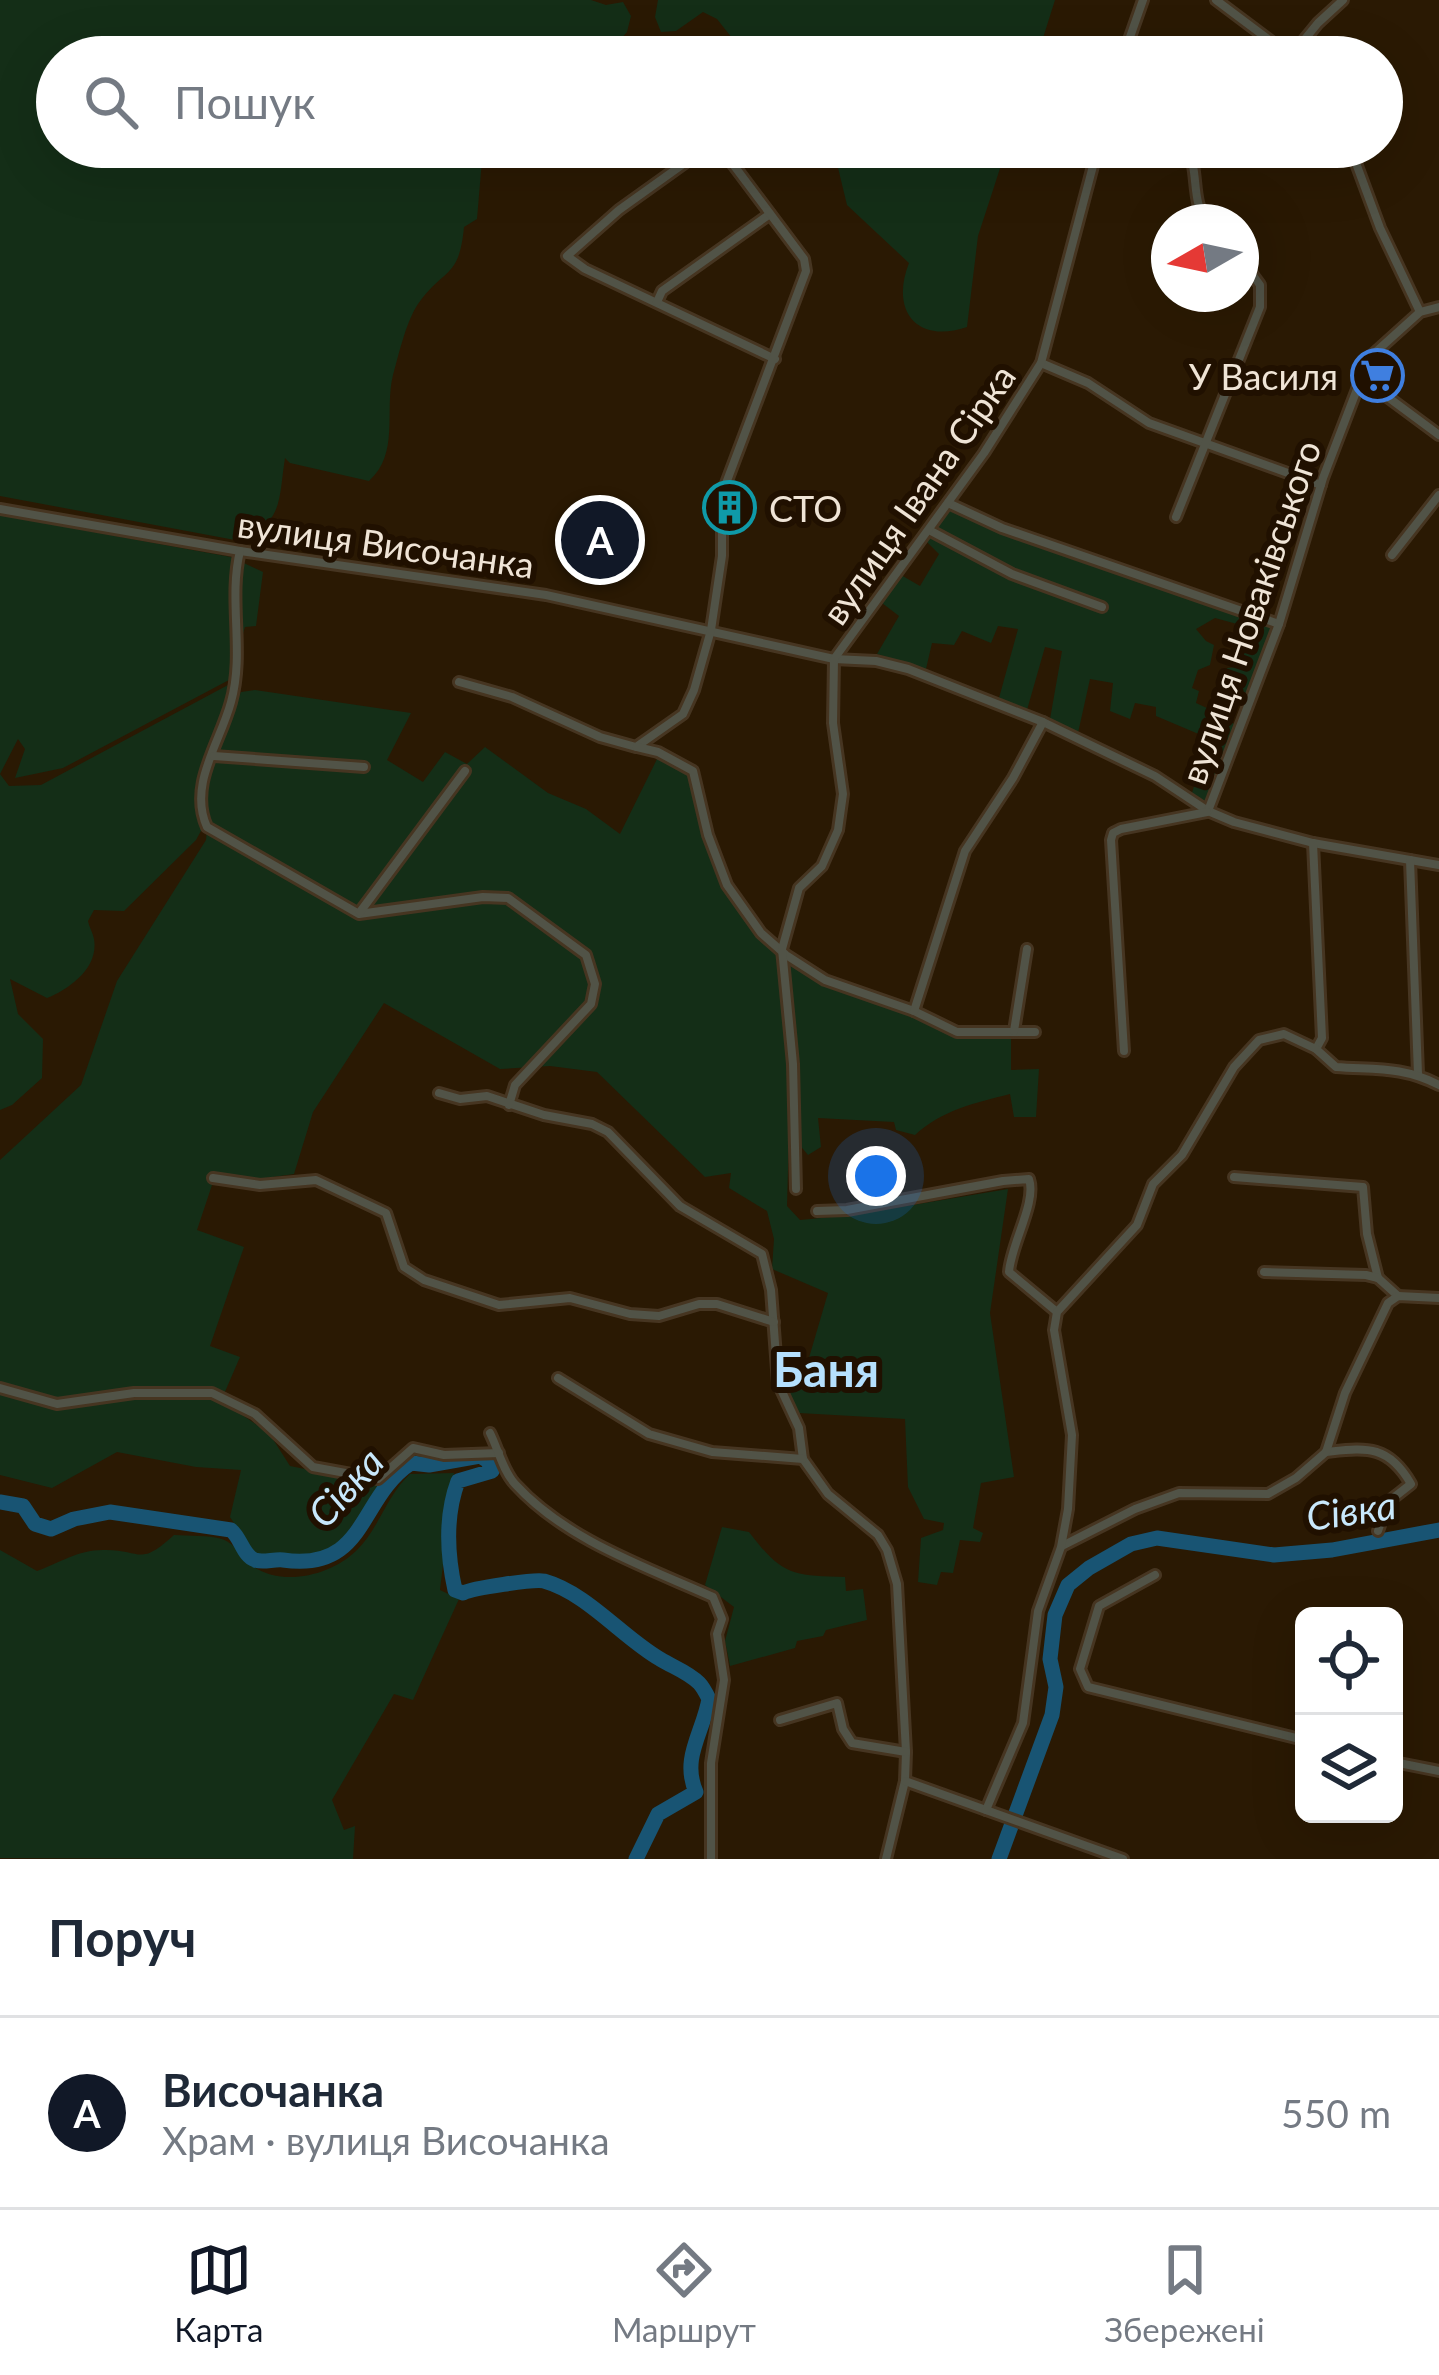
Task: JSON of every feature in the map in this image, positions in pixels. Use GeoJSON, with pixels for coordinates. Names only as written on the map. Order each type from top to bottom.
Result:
{"type":"FeatureCollection","features":[{"type":"Feature","properties":{"kind":"street"},"geometry":{"type":"LineString","coordinates":[[1131,36],[1143,0]]}},
{"type":"Feature","properties":{"kind":"street"},"geometry":{"type":"LineString","coordinates":[[1216,0],[1263,36]]}},
{"type":"Feature","properties":{"kind":"street"},"geometry":{"type":"LineString","coordinates":[[1308,36],[1343,0]]}},
{"type":"Feature","properties":{"kind":"street"},"geometry":{"type":"LineString","coordinates":[[678,168],[619,210],[567,256],[585,269],[775,358]]}},
{"type":"Feature","properties":{"kind":"street"},"geometry":{"type":"LineString","coordinates":[[636,747],[683,714],[694,690],[710,630],[724,536],[719,508],[722,494],[806,271],[804,259],[736,168]]}},
{"type":"Feature","properties":{"kind":"street","name":"вулиця Івана Сірка"},"geometry":{"type":"LineString","coordinates":[[834,659],[1041,363],[1092,168]]}},
{"type":"Feature","properties":{"kind":"street"},"geometry":{"type":"LineString","coordinates":[[1196,168],[1196,204]]}},
{"type":"Feature","properties":{"kind":"street"},"geometry":{"type":"LineString","coordinates":[[1358,168],[1420,312],[1438,309]]}},
{"type":"Feature","properties":{"kind":"street"},"geometry":{"type":"LineString","coordinates":[[657,302],[662,291],[770,214]]}},
{"type":"Feature","properties":{"kind":"street"},"geometry":{"type":"LineString","coordinates":[[1177,518],[1257,312]]}},
{"type":"Feature","properties":{"kind":"street","name":"вулиця Новаківського"},"geometry":{"type":"LineString","coordinates":[[1208,811],[1279,624],[1322,485],[1369,358],[1420,312]]}},
{"type":"Feature","properties":{"kind":"street"},"geometry":{"type":"LineString","coordinates":[[1041,363],[1088,382],[1149,423],[1322,485]]}},
{"type":"Feature","properties":{"kind":"street"},"geometry":{"type":"LineString","coordinates":[[1362,377],[1439,435]]}},
{"type":"Feature","properties":{"kind":"street"},"geometry":{"type":"LineString","coordinates":[[1392,555],[1439,495]]}},
{"type":"Feature","properties":{"kind":"street"},"geometry":{"type":"LineString","coordinates":[[948,502],[1021,535],[1279,624]]}},
{"type":"Feature","properties":{"kind":"street","name":"вулиця Височанка"},"geometry":{"type":"LineString","coordinates":[[0,509],[240,551],[546,595],[834,659],[876,661],[1043,722],[1155,776],[1208,811],[1261,831],[1439,865]]}},
{"type":"Feature","properties":{"kind":"street"},"geometry":{"type":"LineString","coordinates":[[928,530],[1012,574],[1102,607]]}},
{"type":"Feature","properties":{"kind":"street"},"geometry":{"type":"LineString","coordinates":[[240,551],[235,572],[239,630],[233,696],[199,788],[199,809],[207,826],[359,914],[483,897],[508,898],[586,955],[596,984],[591,1004],[515,1084],[509,1105]]}},
{"type":"Feature","properties":{"kind":"street"},"geometry":{"type":"LineString","coordinates":[[796,1189],[795,1102],[782,949],[799,888],[822,866],[838,830],[843,794],[833,724],[834,659]]}},
{"type":"Feature","properties":{"kind":"street"},"geometry":{"type":"LineString","coordinates":[[459,682],[512,697],[600,737],[658,752],[693,771],[708,835],[727,885],[761,933],[825,980],[914,1011],[957,1032],[1035,1032]]}},
{"type":"Feature","properties":{"kind":"street"},"geometry":{"type":"LineString","coordinates":[[914,1011],[964,851],[1013,778],[1043,722]]}},
{"type":"Feature","properties":{"kind":"street"},"geometry":{"type":"LineString","coordinates":[[214,756],[364,767]]}},
{"type":"Feature","properties":{"kind":"street"},"geometry":{"type":"LineString","coordinates":[[359,914],[465,771]]}},
{"type":"Feature","properties":{"kind":"street"},"geometry":{"type":"LineString","coordinates":[[1124,1051],[1111,840],[1121,829],[1208,811]]}},
{"type":"Feature","properties":{"kind":"street"},"geometry":{"type":"LineString","coordinates":[[1313,843],[1322,1038],[1316,1049]]}},
{"type":"Feature","properties":{"kind":"street"},"geometry":{"type":"LineString","coordinates":[[1410,860],[1418,1075]]}},
{"type":"Feature","properties":{"kind":"street"},"geometry":{"type":"LineString","coordinates":[[1014,1031],[1027,949]]}},
{"type":"Feature","properties":{"kind":"street"},"geometry":{"type":"LineString","coordinates":[[986,1810],[1023,1723],[1038,1611],[1068,1509],[1072,1435],[1054,1330],[1058,1312],[1137,1225],[1153,1184],[1182,1155],[1246,1052],[1270,1035],[1284,1034],[1316,1049],[1336,1067],[1374,1066],[1418,1075],[1439,1085]]}},
{"type":"Feature","properties":{"kind":"street"},"geometry":{"type":"LineString","coordinates":[[439,1093],[460,1099],[487,1096],[608,1132],[680,1206],[762,1255],[778,1383],[799,1428],[803,1459],[828,1494],[878,1535],[897,1584],[905,1780],[886,1859]]}},
{"type":"Feature","properties":{"kind":"street"},"geometry":{"type":"LineString","coordinates":[[1234,1177],[1363,1187],[1367,1234],[1378,1278],[1398,1296]]}},
{"type":"Feature","properties":{"kind":"street"},"geometry":{"type":"LineString","coordinates":[[213,1178],[260,1185],[316,1180],[386,1214],[404,1268],[424,1280],[499,1305],[570,1298],[630,1314],[659,1316],[699,1304],[717,1304],[774,1322]]}},
{"type":"Feature","properties":{"kind":"street"},"geometry":{"type":"LineString","coordinates":[[818,1211],[1029,1179],[1033,1192],[1012,1246],[1009,1272],[1058,1312]]}},
{"type":"Feature","properties":{"kind":"street"},"geometry":{"type":"LineString","coordinates":[[1264,1272],[1378,1278]]}},
{"type":"Feature","properties":{"kind":"street"},"geometry":{"type":"LineString","coordinates":[[1060,1547],[1114,1518],[1179,1493],[1268,1494],[1296,1478],[1325,1452],[1345,1393],[1388,1303],[1398,1296],[1439,1298]]}},
{"type":"Feature","properties":{"kind":"street"},"geometry":{"type":"LineString","coordinates":[[558,1378],[649,1435],[712,1451],[803,1459]]}},
{"type":"Feature","properties":{"kind":"street"},"geometry":{"type":"LineString","coordinates":[[0,1388],[57,1404],[134,1393],[212,1393],[255,1414],[313,1467],[379,1479],[413,1448],[444,1454],[499,1453]]}},
{"type":"Feature","properties":{"kind":"street"},"geometry":{"type":"LineString","coordinates":[[490,1432],[512,1480],[568,1526],[719,1605],[722,1619],[717,1634],[724,1680],[711,1763],[710,1859]]}},
{"type":"Feature","properties":{"kind":"street"},"geometry":{"type":"LineString","coordinates":[[1325,1452],[1372,1448],[1401,1466],[1411,1484],[1388,1502],[1378,1531]]}},
{"type":"Feature","properties":{"kind":"street"},"geometry":{"type":"LineString","coordinates":[[1155,1575],[1100,1606],[1080,1669],[1088,1687],[1295,1738]]}},
{"type":"Feature","properties":{"kind":"street"},"geometry":{"type":"LineString","coordinates":[[780,1720],[837,1703],[852,1743],[906,1752]]}},
{"type":"Feature","properties":{"kind":"street"},"geometry":{"type":"LineString","coordinates":[[1403,1764],[1439,1771]]}},
{"type":"Feature","properties":{"kind":"street"},"geometry":{"type":"LineString","coordinates":[[905,1780],[1123,1859]]}},
{"type":"Feature","properties":{"kind":"green space"},"geometry":{"type":"Polygon","coordinates":[[[0,0],[623,2],[631,16],[623,36],[36,36],[36,168],[481,168],[477,219],[464,227],[454,265],[418,304],[406,329],[393,375],[385,458],[369,481],[285,458],[271,519],[235,540],[0,496],[0,0]]]}},
{"type":"Feature","properties":{"kind":"green space"},"geometry":{"type":"Polygon","coordinates":[[[658,0],[1055,0],[1044,36],[730,36],[717,19],[703,12],[676,31],[661,32],[655,17],[658,0]]]}},
{"type":"Feature","properties":{"kind":"green space"},"geometry":{"type":"Polygon","coordinates":[[[838,168],[1000,168],[978,236],[967,327],[934,331],[912,319],[903,296],[909,263],[847,205],[838,168]]]}},
{"type":"Feature","properties":{"kind":"green space"},"geometry":{"type":"Polygon","coordinates":[[[950,506],[1219,603],[1277,619],[1246,700],[1222,686],[1227,668],[1238,667],[1244,633],[1237,624],[1215,618],[1196,629],[1214,645],[1210,665],[1198,670],[1192,688],[1199,691],[1196,703],[1209,709],[1208,715],[1235,724],[1208,803],[1192,793],[1208,738],[1156,716],[1156,707],[1135,703],[1130,719],[1110,711],[1113,683],[1090,679],[1078,733],[1050,719],[1062,651],[1045,647],[1027,710],[999,698],[1018,629],[998,626],[991,643],[962,631],[954,645],[932,643],[926,669],[877,654],[899,616],[882,603],[901,575],[920,586],[939,554],[926,541],[950,506]]]}},
{"type":"Feature","properties":{"kind":"green space"},"geometry":{"type":"Polygon","coordinates":[[[0,515],[231,557],[263,572],[256,626],[245,627],[229,680],[63,768],[15,778],[25,749],[18,739],[0,774],[0,515]]]}},
{"type":"Feature","properties":{"kind":"green space"},"geometry":{"type":"Polygon","coordinates":[[[228,685],[218,742],[241,692],[255,690],[411,713],[387,760],[423,782],[445,752],[467,764],[485,747],[548,793],[586,809],[620,834],[659,755],[688,772],[701,832],[724,886],[775,950],[802,972],[957,1035],[1011,1034],[1011,1070],[1039,1069],[1036,1117],[1014,1117],[1010,1094],[948,1113],[915,1135],[896,1130],[894,1122],[818,1118],[821,1147],[808,1155],[789,1132],[787,1206],[800,1220],[1008,1189],[990,1313],[1014,1477],[981,1483],[973,1528],[983,1533],[980,1542],[960,1540],[953,1573],[941,1572],[937,1585],[918,1582],[921,1538],[943,1530],[944,1523],[924,1519],[908,1487],[905,1419],[799,1413],[786,1386],[801,1385],[828,1293],[772,1269],[774,1239],[767,1211],[729,1188],[731,1173],[705,1177],[597,1072],[550,1066],[500,1069],[384,1003],[313,1112],[294,1174],[259,1179],[215,1176],[197,1230],[244,1247],[210,1346],[240,1357],[221,1401],[269,1433],[290,1466],[380,1484],[337,1548],[296,1558],[254,1554],[230,1517],[241,1470],[117,1452],[52,1488],[0,1475],[0,1160],[81,1085],[117,981],[206,840],[208,818],[196,840],[124,911],[94,910],[88,921],[94,939],[92,959],[73,983],[47,998],[10,979],[18,1014],[43,1039],[42,1078],[0,1110],[0,774],[9,786],[41,785],[228,685]]]}},
{"type":"Feature","properties":{"kind":"green space"},"geometry":{"type":"Polygon","coordinates":[[[454,1473],[440,1590],[459,1599],[413,1700],[394,1694],[332,1800],[344,1830],[355,1826],[353,1859],[0,1858],[0,1550],[37,1571],[85,1552],[146,1554],[174,1535],[205,1536],[227,1541],[262,1571],[304,1576],[333,1567],[356,1551],[410,1474],[454,1473]]]}},
{"type":"Feature","properties":{"kind":"green space"},"geometry":{"type":"Polygon","coordinates":[[[722,1527],[749,1532],[770,1557],[789,1570],[845,1577],[846,1591],[863,1589],[867,1620],[797,1641],[795,1648],[730,1666],[725,1641],[734,1607],[705,1585],[722,1527]]]}},
{"type":"Feature","properties":{"kind":"waterway","name":"Сівка"},"geometry":{"type":"LineString","coordinates":[[0,1502],[23,1506],[35,1524],[51,1529],[110,1512],[231,1530],[248,1555],[258,1561],[310,1561],[346,1544],[380,1495],[411,1463],[429,1465],[480,1456],[492,1471],[458,1481],[451,1508],[449,1549],[455,1590],[463,1593],[538,1581],[560,1587],[646,1650],[695,1679],[709,1699],[692,1757],[696,1792],[658,1814],[636,1859]]}},
{"type":"Feature","properties":{"kind":"waterway","name":"Сівка"},"geometry":{"type":"LineString","coordinates":[[999,1859],[1052,1715],[1056,1687],[1050,1659],[1055,1615],[1068,1585],[1089,1568],[1131,1544],[1157,1538],[1274,1555],[1332,1550],[1439,1530]]}},
{"type":"Feature","properties":{"kind":"place","name":"У Василя"},"geometry":{"type":"Point","coordinates":[1377,376]}},
{"type":"Feature","properties":{"kind":"place","name":"СТО"},"geometry":{"type":"Point","coordinates":[730,508]}},
{"type":"Feature","properties":{"kind":"place","name":"Височанка"},"geometry":{"type":"Point","coordinates":[600,540]}},
{"type":"Feature","properties":{"kind":"district","name":"Баня"},"geometry":{"type":"Point","coordinates":[826,1368]}}]}
